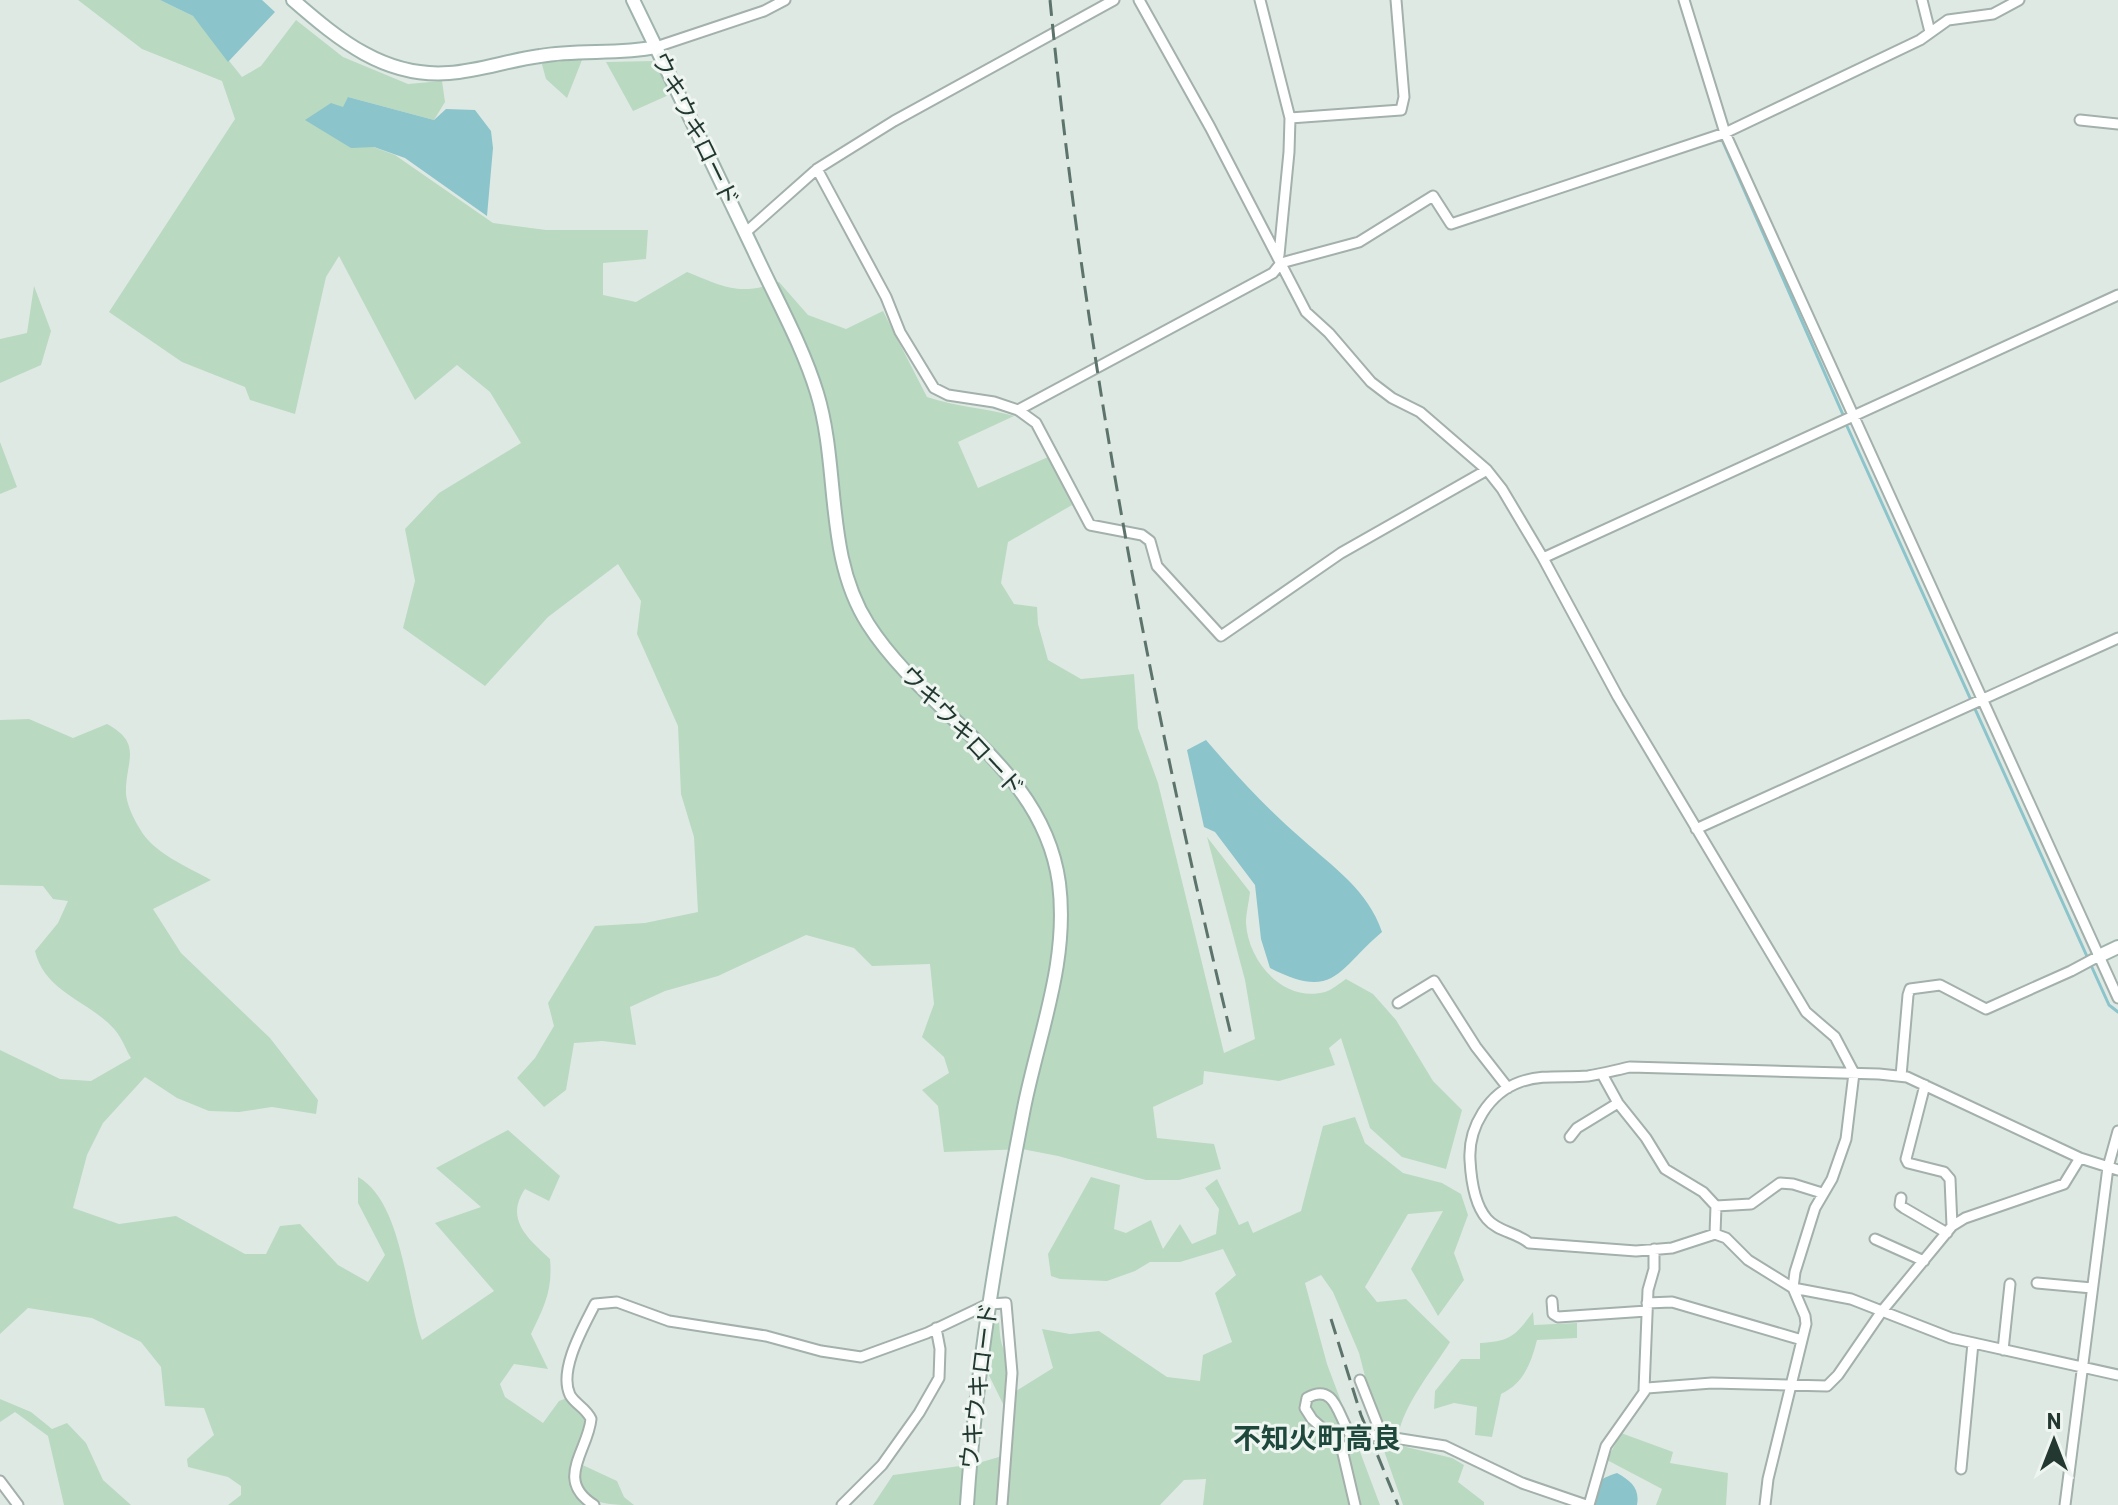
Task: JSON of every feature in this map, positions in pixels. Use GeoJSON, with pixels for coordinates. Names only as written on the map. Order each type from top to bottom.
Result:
{"type":"FeatureCollection","features":[{"type":"Feature","properties":{"kind":"street"},"geometry":{"type":"LineString","coordinates":[[293,0],[326,29],[368,58],[423,72],[450,73],[567,52],[656,47],[764,11],[785,0]]}},
{"type":"Feature","properties":{"kind":"street","name":"ウキウキロード"},"geometry":{"type":"LineString","coordinates":[[633,0],[745,233],[816,391],[826,432],[841,554],[854,598],[885,648],[997,761],[1025,795],[1042,827],[1057,870],[1062,914],[1060,955],[1027,1095],[988,1304],[975,1393],[967,1505]]}},
{"type":"Feature","properties":{"kind":"street"},"geometry":{"type":"LineString","coordinates":[[745,233],[817,169],[894,121],[1114,0]]}},
{"type":"Feature","properties":{"kind":"street"},"geometry":{"type":"LineString","coordinates":[[1139,0],[1306,312],[1329,333],[1371,382],[1392,398],[1420,412],[1487,470],[1502,489],[1618,697],[1806,1012],[1835,1037],[1854,1073],[1846,1139],[1801,1249],[1793,1288],[1806,1324],[1768,1479],[1765,1505]]}},
{"type":"Feature","properties":{"kind":"street"},"geometry":{"type":"LineString","coordinates":[[1018,410],[1273,273],[1280,259],[1290,118],[1260,0]]}},
{"type":"Feature","properties":{"kind":"street"},"geometry":{"type":"LineString","coordinates":[[1290,118],[1401,110],[1404,83],[1396,0]]}},
{"type":"Feature","properties":{"kind":"street"},"geometry":{"type":"LineString","coordinates":[[1684,0],[1725,133],[2093,959],[2118,998]]}},
{"type":"Feature","properties":{"kind":"street"},"geometry":{"type":"LineString","coordinates":[[1922,0],[1930,32]]}},
{"type":"Feature","properties":{"kind":"street"},"geometry":{"type":"LineString","coordinates":[[1280,259],[1359,242],[1433,196],[1451,224],[1725,133],[1920,40],[1948,20],[1993,14],[2019,0]]}},
{"type":"Feature","properties":{"kind":"street"},"geometry":{"type":"LineString","coordinates":[[2080,120],[2118,124]]}},
{"type":"Feature","properties":{"kind":"street"},"geometry":{"type":"LineString","coordinates":[[817,169],[886,297],[900,332],[934,388],[948,395],[994,402],[1018,410],[1036,423],[1090,525],[1142,535],[1150,541],[1157,566],[1221,636],[1341,553],[1487,470]]}},
{"type":"Feature","properties":{"kind":"street"},"geometry":{"type":"LineString","coordinates":[[1543,558],[2118,295]]}},
{"type":"Feature","properties":{"kind":"street"},"geometry":{"type":"LineString","coordinates":[[1696,829],[2118,638]]}},
{"type":"Feature","properties":{"kind":"street"},"geometry":{"type":"LineString","coordinates":[[1901,1076],[1910,989],[1940,985],[1986,1009],[2118,947]]}},
{"type":"Feature","properties":{"kind":"street"},"geometry":{"type":"LineString","coordinates":[[1398,1003],[1434,981],[1476,1047],[1508,1088]]}},
{"type":"Feature","properties":{"kind":"street"},"geometry":{"type":"LineString","coordinates":[[2113,1169],[2080,1158],[1901,1076],[1854,1073],[1630,1067],[1602,1074],[1522,1081],[1508,1088],[1482,1113],[1469,1150],[1474,1190],[1487,1219],[1529,1243],[1619,1251],[1672,1248],[1715,1234],[1726,1238],[1748,1260],[1793,1288],[1844,1297],[1942,1335],[2118,1375]]}},
{"type":"Feature","properties":{"kind":"street"},"geometry":{"type":"LineString","coordinates":[[1602,1074],[1618,1103],[1646,1138],[1665,1169],[1703,1192],[1716,1206],[1715,1234]]}},
{"type":"Feature","properties":{"kind":"street"},"geometry":{"type":"LineString","coordinates":[[1925,1085],[1906,1159],[1908,1163],[1944,1172],[1950,1179],[1950,1229]]}},
{"type":"Feature","properties":{"kind":"street"},"geometry":{"type":"LineString","coordinates":[[1570,1137],[1577,1128],[1618,1103]]}},
{"type":"Feature","properties":{"kind":"street"},"geometry":{"type":"LineString","coordinates":[[2065,1505],[2092,1288],[2118,1131]]}},
{"type":"Feature","properties":{"kind":"street"},"geometry":{"type":"LineString","coordinates":[[1355,1505],[1341,1445],[1312,1419],[1305,1408],[1307,1398],[1316,1393],[1326,1394],[1335,1401],[1340,1419],[1350,1434],[1445,1446],[1522,1483],[1588,1505],[1606,1446],[1644,1390],[1651,1386],[1677,1384],[1818,1387],[1833,1382],[1882,1311],[1950,1229],[1976,1214],[2057,1188],[2069,1179],[2080,1158]]}},
{"type":"Feature","properties":{"kind":"street"},"geometry":{"type":"LineString","coordinates":[[1716,1206],[1751,1204],[1780,1183],[1822,1193]]}},
{"type":"Feature","properties":{"kind":"street"},"geometry":{"type":"LineString","coordinates":[[1901,1198],[1900,1205],[1904,1208],[1950,1229]]}},
{"type":"Feature","properties":{"kind":"street"},"geometry":{"type":"LineString","coordinates":[[1875,1239],[1924,1261]]}},
{"type":"Feature","properties":{"kind":"street"},"geometry":{"type":"LineString","coordinates":[[1644,1390],[1647,1307],[1654,1249]]}},
{"type":"Feature","properties":{"kind":"street"},"geometry":{"type":"LineString","coordinates":[[2037,1283],[2092,1288]]}},
{"type":"Feature","properties":{"kind":"street"},"geometry":{"type":"LineString","coordinates":[[2003,1350],[2010,1284]]}},
{"type":"Feature","properties":{"kind":"street"},"geometry":{"type":"LineString","coordinates":[[1552,1301],[1553,1314],[1558,1317],[1672,1302],[1802,1340]]}},
{"type":"Feature","properties":{"kind":"street"},"geometry":{"type":"LineString","coordinates":[[594,1505],[580,1493],[574,1471],[591,1419],[570,1394],[567,1379],[577,1341],[595,1304],[617,1302],[669,1321],[766,1336],[846,1357],[871,1355],[988,1304],[1006,1303],[1012,1373],[1002,1505]]}},
{"type":"Feature","properties":{"kind":"street"},"geometry":{"type":"LineString","coordinates":[[842,1505],[882,1465],[919,1413],[939,1378],[940,1349],[936,1328]]}},
{"type":"Feature","properties":{"kind":"street"},"geometry":{"type":"LineString","coordinates":[[1961,1469],[1973,1343]]}},
{"type":"Feature","properties":{"kind":"street"},"geometry":{"type":"LineString","coordinates":[[1360,1380],[1382,1436]]}},
{"type":"Feature","properties":{"kind":"street"},"geometry":{"type":"LineString","coordinates":[[0,1481],[18,1505]]}},
{"type":"Feature","properties":{"kind":"green space"},"geometry":{"type":"Polygon","coordinates":[[[78,0],[160,0],[193,16],[242,77],[261,66],[296,20],[343,57],[408,84],[442,81],[445,102],[434,120],[348,97],[368,145],[395,155],[493,223],[546,230],[648,230],[646,259],[603,263],[603,295],[636,302],[687,272],[732,288],[753,288],[779,282],[808,315],[846,329],[883,311],[927,397],[1014,416],[958,442],[978,488],[1048,457],[1072,505],[1008,542],[1001,583],[1014,604],[1037,607],[1038,624],[1048,660],[1081,679],[1134,674],[1138,728],[1158,783],[1224,1053],[1255,1039],[1245,980],[1207,837],[1250,892],[1246,919],[1248,937],[1253,951],[1270,976],[1295,991],[1310,994],[1328,991],[1346,979],[1373,994],[1396,1020],[1433,1081],[1462,1110],[1446,1169],[1402,1157],[1370,1128],[1341,1038],[1329,1048],[1335,1065],[1279,1081],[1204,1071],[1203,1084],[1153,1107],[1157,1138],[1214,1144],[1221,1169],[1179,1180],[1146,1180],[1022,1149],[944,1152],[938,1106],[922,1090],[949,1073],[944,1057],[922,1037],[934,1004],[930,964],[872,966],[854,948],[806,935],[718,976],[665,991],[630,1007],[636,1045],[602,1041],[574,1043],[566,1090],[544,1107],[517,1078],[535,1058],[554,1026],[548,1003],[595,926],[645,923],[698,912],[694,837],[681,794],[678,726],[637,634],[641,601],[618,564],[548,617],[485,686],[403,628],[415,581],[405,529],[439,493],[521,443],[490,392],[457,365],[415,400],[339,256],[326,277],[295,414],[250,400],[245,387],[182,362],[109,312],[235,119],[222,81],[142,49],[78,0]]]}},
{"type":"Feature","properties":{"kind":"green space"},"geometry":{"type":"Polygon","coordinates":[[[573,58],[582,60],[567,98],[546,79],[541,61],[558,62],[573,58]]]}},
{"type":"Feature","properties":{"kind":"green space"},"geometry":{"type":"Polygon","coordinates":[[[654,61],[671,94],[633,111],[606,62],[654,61]]]}},
{"type":"Feature","properties":{"kind":"green space"},"geometry":{"type":"Polygon","coordinates":[[[34,286],[51,331],[41,365],[0,383],[0,339],[27,333],[34,286]]]}},
{"type":"Feature","properties":{"kind":"green space"},"geometry":{"type":"Polygon","coordinates":[[[0,442],[17,487],[0,494],[0,442]]]}},
{"type":"Feature","properties":{"kind":"green space"},"geometry":{"type":"Polygon","coordinates":[[[29,719],[73,738],[107,724],[125,739],[130,754],[126,794],[138,825],[146,838],[162,852],[211,880],[153,909],[181,953],[270,1038],[318,1100],[316,1114],[272,1107],[239,1112],[209,1111],[177,1098],[145,1077],[103,1123],[87,1155],[73,1208],[119,1224],[176,1216],[245,1254],[266,1254],[280,1226],[300,1224],[338,1265],[368,1282],[385,1255],[358,1203],[358,1177],[373,1189],[393,1227],[422,1340],[494,1291],[435,1223],[481,1207],[436,1168],[508,1130],[560,1176],[549,1201],[525,1189],[517,1210],[527,1236],[550,1259],[549,1289],[531,1334],[548,1369],[514,1364],[500,1384],[505,1397],[543,1423],[559,1401],[567,1398],[587,1420],[574,1461],[617,1481],[624,1497],[634,1505],[604,1503],[587,1497],[582,1501],[586,1505],[228,1505],[241,1495],[241,1486],[228,1477],[188,1467],[187,1459],[214,1435],[204,1408],[165,1406],[161,1367],[141,1342],[92,1318],[28,1308],[0,1334],[0,1050],[60,1079],[91,1081],[131,1058],[115,1030],[58,987],[40,965],[35,951],[58,923],[68,901],[53,899],[43,886],[0,885],[0,720],[29,719]]]}},
{"type":"Feature","properties":{"kind":"green space"},"geometry":{"type":"Polygon","coordinates":[[[1355,1117],[1365,1143],[1403,1173],[1442,1183],[1461,1194],[1468,1215],[1454,1253],[1464,1280],[1438,1316],[1411,1269],[1443,1211],[1408,1214],[1365,1287],[1377,1302],[1406,1299],[1450,1342],[1409,1406],[1398,1445],[1452,1458],[1464,1465],[1458,1482],[1484,1505],[1403,1505],[1382,1445],[1397,1445],[1397,1435],[1385,1428],[1375,1415],[1359,1353],[1333,1292],[1321,1275],[1305,1283],[1327,1364],[1380,1505],[1203,1505],[1206,1479],[1184,1480],[1160,1505],[873,1505],[893,1475],[975,1464],[1009,1454],[1014,1411],[1004,1406],[984,1365],[989,1316],[999,1320],[1004,1349],[1016,1363],[1016,1391],[1053,1368],[1042,1329],[1070,1334],[1099,1331],[1167,1377],[1200,1381],[1203,1355],[1232,1342],[1215,1293],[1236,1275],[1223,1249],[1180,1262],[1150,1262],[1107,1281],[1051,1276],[1048,1254],[1091,1177],[1120,1185],[1114,1229],[1126,1233],[1151,1220],[1163,1249],[1180,1224],[1192,1244],[1216,1234],[1219,1209],[1205,1188],[1217,1179],[1239,1225],[1248,1221],[1253,1233],[1301,1211],[1323,1126],[1355,1117]]]}},
{"type":"Feature","properties":{"kind":"green space"},"geometry":{"type":"Polygon","coordinates":[[[1533,1312],[1534,1325],[1577,1323],[1577,1338],[1537,1340],[1525,1372],[1501,1394],[1492,1437],[1475,1435],[1477,1407],[1454,1403],[1434,1409],[1435,1391],[1461,1359],[1480,1359],[1480,1343],[1511,1336],[1533,1312]]]}},
{"type":"Feature","properties":{"kind":"green space"},"geometry":{"type":"Polygon","coordinates":[[[0,1399],[31,1412],[52,1429],[67,1423],[86,1443],[103,1480],[131,1505],[64,1505],[48,1436],[15,1412],[0,1422],[0,1399]]]}},
{"type":"Feature","properties":{"kind":"green space"},"geometry":{"type":"Polygon","coordinates":[[[1621,1433],[1673,1452],[1670,1463],[1728,1473],[1726,1505],[1656,1505],[1662,1489],[1607,1460],[1621,1433]]]}},
{"type":"Feature","properties":{"kind":"water"},"geometry":{"type":"Polygon","coordinates":[[[160,0],[262,0],[275,12],[228,62],[193,16],[160,0]]]}},
{"type":"Feature","properties":{"kind":"water"},"geometry":{"type":"Polygon","coordinates":[[[348,97],[434,120],[446,109],[475,110],[491,131],[493,148],[487,216],[405,158],[374,147],[351,148],[305,120],[331,103],[343,107],[348,97]]]}},
{"type":"Feature","properties":{"kind":"water"},"geometry":{"type":"Polygon","coordinates":[[[1206,740],[1264,804],[1348,880],[1376,917],[1382,932],[1334,977],[1309,982],[1270,968],[1261,939],[1255,885],[1215,832],[1204,827],[1187,750],[1206,740]]]}},
{"type":"Feature","properties":{"kind":"water"},"geometry":{"type":"Polygon","coordinates":[[[1617,1473],[1633,1486],[1637,1505],[1593,1505],[1599,1483],[1617,1473]]]}},
{"type":"Feature","properties":{"kind":"waterway"},"geometry":{"type":"LineString","coordinates":[[1723,142],[1844,417]]}},
{"type":"Feature","properties":{"kind":"waterway"},"geometry":{"type":"LineString","coordinates":[[1846,424],[2109,1005],[2118,1012]]}},
{"type":"Feature","properties":{"kind":"railway"},"geometry":{"type":"LineString","coordinates":[[1050,0],[1081,261],[1122,520],[1173,778],[1231,1035]]}},
{"type":"Feature","properties":{"kind":"railway"},"geometry":{"type":"LineString","coordinates":[[1331,1319],[1361,1415],[1398,1505]]}},
{"type":"Feature","properties":{"kind":"district","name":"不知火町高良"},"geometry":{"type":"Point","coordinates":[1317,1438]}}]}
